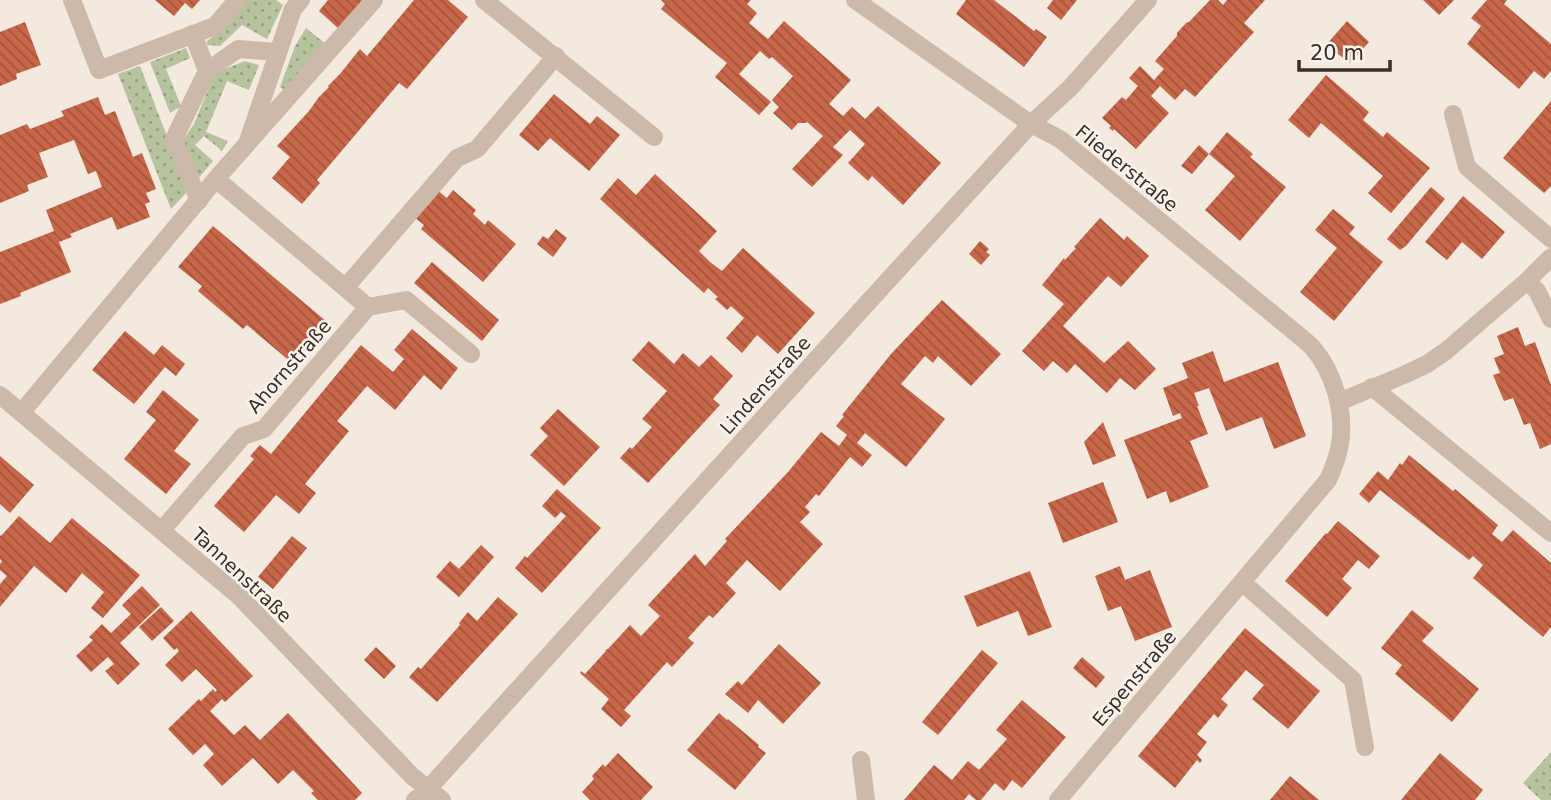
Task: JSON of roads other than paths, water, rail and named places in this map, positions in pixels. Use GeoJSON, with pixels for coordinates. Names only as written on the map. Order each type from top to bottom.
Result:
{"type":"FeatureCollection","features":[{"type":"Feature","properties":{"kind":"street"},"geometry":{"type":"LineString","coordinates":[[72,0],[99,70],[215,26],[237,0]]}},
{"type":"Feature","properties":{"kind":"street"},"geometry":{"type":"LineString","coordinates":[[247,144],[293,9],[302,0]]}},
{"type":"Feature","properties":{"kind":"street"},"geometry":{"type":"LineString","coordinates":[[21,413],[216,180],[374,0]]}},
{"type":"Feature","properties":{"kind":"street"},"geometry":{"type":"LineString","coordinates":[[484,0],[654,137]]}},
{"type":"Feature","properties":{"kind":"street","name":"Fliederstraße"},"geometry":{"type":"LineString","coordinates":[[855,0],[1031,124],[1060,139],[1312,347],[1333,381],[1339,402]]}},
{"type":"Feature","properties":{"kind":"street","name":"Lindenstraße"},"geometry":{"type":"LineString","coordinates":[[428,796],[861,310],[1031,124],[1071,87],[1148,0]]}},
{"type":"Feature","properties":{"kind":"street"},"geometry":{"type":"LineString","coordinates":[[193,34],[207,71]]}},
{"type":"Feature","properties":{"kind":"street"},"geometry":{"type":"LineString","coordinates":[[199,201],[174,139],[207,71],[239,49],[278,52]]}},
{"type":"Feature","properties":{"kind":"street"},"geometry":{"type":"LineString","coordinates":[[345,288],[457,158],[477,149],[556,57]]}},
{"type":"Feature","properties":{"kind":"street"},"geometry":{"type":"LineString","coordinates":[[1452,114],[1467,167],[1551,239]]}},
{"type":"Feature","properties":{"kind":"street"},"geometry":{"type":"LineString","coordinates":[[216,180],[368,307],[406,300],[471,354]]}},
{"type":"Feature","properties":{"kind":"street"},"geometry":{"type":"LineString","coordinates":[[1339,402],[1416,369],[1446,351],[1551,257]]}},
{"type":"Feature","properties":{"kind":"street"},"geometry":{"type":"LineString","coordinates":[[1527,281],[1537,291],[1551,319]]}},
{"type":"Feature","properties":{"kind":"street","name":"Ahornstraße"},"geometry":{"type":"LineString","coordinates":[[162,530],[243,436],[264,429],[368,307]]}},
{"type":"Feature","properties":{"kind":"street"},"geometry":{"type":"LineString","coordinates":[[1372,387],[1551,533]]}},
{"type":"Feature","properties":{"kind":"street","name":"Tannenstraße"},"geometry":{"type":"LineString","coordinates":[[0,395],[239,596],[412,776],[428,796]]}},
{"type":"Feature","properties":{"kind":"street","name":"Espenstraße"},"geometry":{"type":"LineString","coordinates":[[1058,800],[1328,480],[1340,442],[1339,402]]}},
{"type":"Feature","properties":{"kind":"street"},"geometry":{"type":"LineString","coordinates":[[1242,583],[1353,680],[1365,747]]}},
{"type":"Feature","properties":{"kind":"street"},"geometry":{"type":"LineString","coordinates":[[861,760],[866,800]]}}]}
